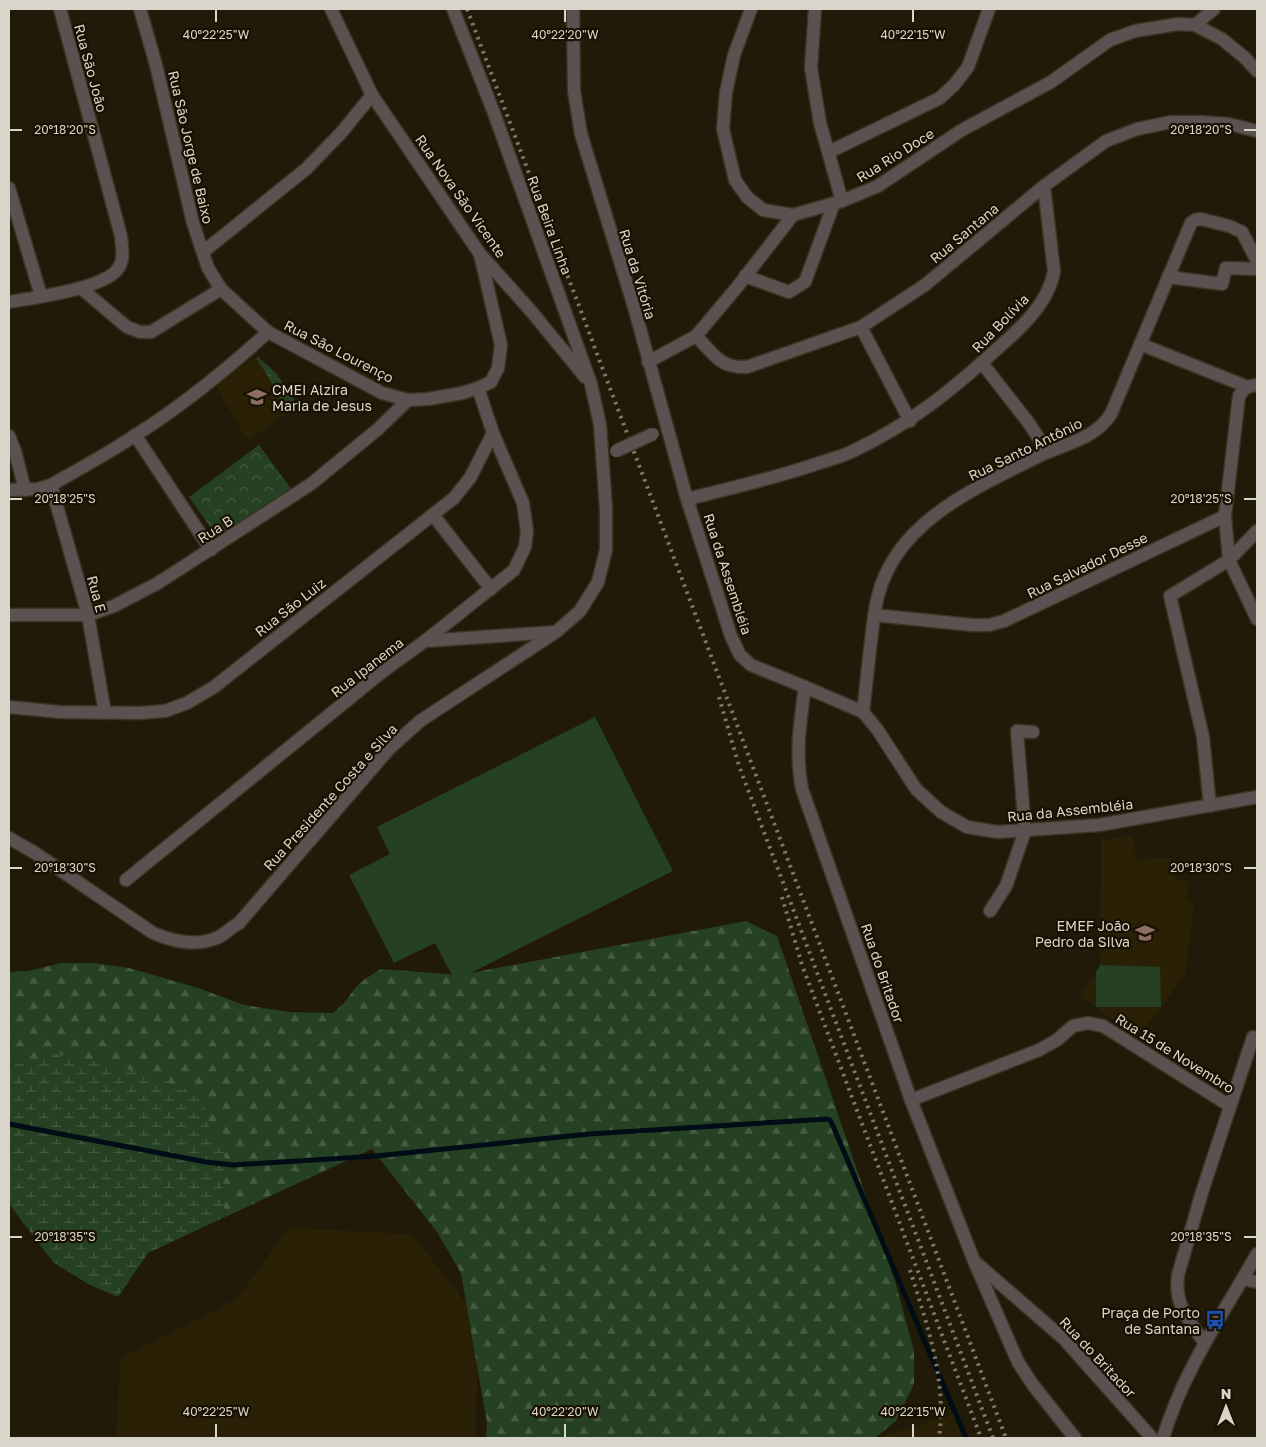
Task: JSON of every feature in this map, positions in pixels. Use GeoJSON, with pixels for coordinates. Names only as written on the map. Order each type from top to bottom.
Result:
{"type":"FeatureCollection","features":[{"type":"Feature","properties":{"kind":"street","name":"Rua São João"},"geometry":{"type":"LineString","coordinates":[[60,9],[121,236],[123,251],[117,270],[110,276],[82,288]]}},
{"type":"Feature","properties":{"kind":"street","name":"Rua São Jorge de Baixo"},"geometry":{"type":"LineString","coordinates":[[140,9],[156,65],[193,223],[208,268],[221,289]]}},
{"type":"Feature","properties":{"kind":"street","name":"Rua Nova São Vicente"},"geometry":{"type":"LineString","coordinates":[[331,9],[372,95],[480,254],[531,311],[591,384]]}},
{"type":"Feature","properties":{"kind":"street","name":"Rua Beira Linha"},"geometry":{"type":"LineString","coordinates":[[453,9],[494,113],[591,384],[600,424],[603,457]]}},
{"type":"Feature","properties":{"kind":"street","name":"Rua da Vitória"},"geometry":{"type":"LineString","coordinates":[[572,9],[574,91],[581,134],[634,307],[666,428]]}},
{"type":"Feature","properties":{"kind":"street"},"geometry":{"type":"LineString","coordinates":[[648,362],[696,336],[793,215],[763,210],[747,197],[734,180],[723,129],[726,92],[734,55],[751,9]]}},
{"type":"Feature","properties":{"kind":"street"},"geometry":{"type":"LineString","coordinates":[[745,276],[789,292],[806,282],[838,202],[829,152],[820,123],[812,68],[815,9]]}},
{"type":"Feature","properties":{"kind":"street"},"geometry":{"type":"LineString","coordinates":[[829,152],[940,98],[954,85],[968,67],[989,9]]}},
{"type":"Feature","properties":{"kind":"street"},"geometry":{"type":"LineString","coordinates":[[1214,9],[1196,25],[1222,39],[1244,57],[1257,71]]}},
{"type":"Feature","properties":{"kind":"street","name":"Rua Rio Doce"},"geometry":{"type":"LineString","coordinates":[[793,215],[838,202],[878,186],[962,130],[1051,82],[1110,40],[1135,31],[1178,24],[1196,25]]}},
{"type":"Feature","properties":{"kind":"street"},"geometry":{"type":"LineString","coordinates":[[203,252],[306,169],[342,133],[372,95]]}},
{"type":"Feature","properties":{"kind":"street","name":"Rua Santana"},"geometry":{"type":"LineString","coordinates":[[696,336],[723,363],[734,367],[747,367],[861,327],[925,284],[1044,186],[1106,141],[1137,129],[1171,122],[1229,124],[1257,131]]}},
{"type":"Feature","properties":{"kind":"street","name":"Rua Bolívia"},"geometry":{"type":"LineString","coordinates":[[687,499],[780,476],[854,451],[910,420],[960,383],[1012,335],[1044,299],[1052,282],[1054,271],[1044,186]]}},
{"type":"Feature","properties":{"kind":"street"},"geometry":{"type":"LineString","coordinates":[[9,188],[41,296]]}},
{"type":"Feature","properties":{"kind":"street","name":"Rua Santo Antônio"},"geometry":{"type":"LineString","coordinates":[[863,712],[878,595],[887,569],[911,536],[936,513],[999,476],[1048,452],[1080,440],[1096,432],[1104,424],[1111,414],[1191,223],[1201,219],[1242,232],[1257,261]]}},
{"type":"Feature","properties":{"kind":"street","name":"Rua São Lourenço"},"geometry":{"type":"LineString","coordinates":[[221,289],[268,332],[382,393],[408,400],[428,399],[478,388],[491,382],[498,368],[501,345],[480,254]]}},
{"type":"Feature","properties":{"kind":"street"},"geometry":{"type":"LineString","coordinates":[[1168,277],[1222,284],[1226,268],[1257,269]]}},
{"type":"Feature","properties":{"kind":"street"},"geometry":{"type":"LineString","coordinates":[[9,302],[82,288],[127,327],[140,332],[151,332],[221,289]]}},
{"type":"Feature","properties":{"kind":"street"},"geometry":{"type":"LineString","coordinates":[[861,327],[910,420]]}},
{"type":"Feature","properties":{"kind":"street"},"geometry":{"type":"LineString","coordinates":[[9,490],[38,489],[51,485],[136,435],[186,400],[268,332]]}},
{"type":"Feature","properties":{"kind":"street"},"geometry":{"type":"LineString","coordinates":[[1140,344],[1253,386]]}},
{"type":"Feature","properties":{"kind":"street"},"geometry":{"type":"LineString","coordinates":[[982,363],[1028,422],[1048,452]]}},
{"type":"Feature","properties":{"kind":"street"},"geometry":{"type":"LineString","coordinates":[[1253,386],[1243,390],[1237,405],[1225,516],[1229,560],[1257,618]]}},
{"type":"Feature","properties":{"kind":"street"},"geometry":{"type":"LineString","coordinates":[[478,388],[493,433]]}},
{"type":"Feature","properties":{"kind":"street","name":"Rua B"},"geometry":{"type":"LineString","coordinates":[[9,615],[88,615],[114,606],[149,588],[211,550],[311,484],[378,429],[408,400]]}},
{"type":"Feature","properties":{"kind":"street"},"geometry":{"type":"LineString","coordinates":[[603,457],[666,428]]}},
{"type":"Feature","properties":{"kind":"street","name":"Rua da Assembléia"},"geometry":{"type":"LineString","coordinates":[[666,428],[731,636],[740,655],[750,665],[863,712],[877,729],[916,789],[941,812],[967,827],[998,832],[1025,831],[1100,825],[1257,797]]}},
{"type":"Feature","properties":{"kind":"street","name":"Rua São Luiz"},"geometry":{"type":"LineString","coordinates":[[9,708],[60,712],[139,713],[165,712],[187,703],[214,686],[454,498],[470,478],[493,433]]}},
{"type":"Feature","properties":{"kind":"street","name":"Rua Ipanema"},"geometry":{"type":"LineString","coordinates":[[126,880],[382,672],[425,641],[514,570],[526,546],[527,530],[523,504],[493,433]]}},
{"type":"Feature","properties":{"kind":"street"},"geometry":{"type":"LineString","coordinates":[[136,435],[211,550]]}},
{"type":"Feature","properties":{"kind":"street"},"geometry":{"type":"LineString","coordinates":[[9,436],[25,490]]}},
{"type":"Feature","properties":{"kind":"street","name":"Rua Presidente Costa e Silva"},"geometry":{"type":"LineString","coordinates":[[9,838],[35,853],[153,933],[173,941],[199,943],[219,936],[239,923],[403,735],[420,721],[556,632],[580,610],[598,582],[606,550],[603,457]]}},
{"type":"Feature","properties":{"kind":"street","name":"Rua E"},"geometry":{"type":"LineString","coordinates":[[51,485],[88,615],[105,712]]}},
{"type":"Feature","properties":{"kind":"street"},"geometry":{"type":"LineString","coordinates":[[433,515],[491,589]]}},
{"type":"Feature","properties":{"kind":"street","name":"Rua Salvador Desse"},"geometry":{"type":"LineString","coordinates":[[874,615],[972,625],[989,625],[1004,621],[1225,516]]}},
{"type":"Feature","properties":{"kind":"street"},"geometry":{"type":"LineString","coordinates":[[1210,806],[1203,737],[1170,596],[1229,560],[1257,531]]}},
{"type":"Feature","properties":{"kind":"street"},"geometry":{"type":"LineString","coordinates":[[425,641],[556,632]]}},
{"type":"Feature","properties":{"kind":"street","name":"Rua do Britador"},"geometry":{"type":"LineString","coordinates":[[805,687],[798,735],[798,757],[802,789],[912,1100],[974,1261],[1018,1362],[1032,1385],[1075,1438]]}},
{"type":"Feature","properties":{"kind":"street"},"geometry":{"type":"LineString","coordinates":[[990,911],[1006,886],[1025,831],[1017,731],[1033,732]]}},
{"type":"Feature","properties":{"kind":"street","name":"Rua 15 de Novembro"},"geometry":{"type":"LineString","coordinates":[[912,1100],[1039,1050],[1057,1040],[1073,1026],[1088,1023],[1103,1026],[1230,1106]]}},
{"type":"Feature","properties":{"kind":"street","name":"Rua 15 de Novembro"},"geometry":{"type":"LineString","coordinates":[[1204,1342],[1182,1309],[1178,1299],[1176,1288],[1178,1275],[1202,1192],[1253,1037]]}},
{"type":"Feature","properties":{"kind":"street"},"geometry":{"type":"LineString","coordinates":[[1163,1438],[1170,1413],[1204,1342],[1257,1254]]}},
{"type":"Feature","properties":{"kind":"street","name":"Rua do Britador"},"geometry":{"type":"LineString","coordinates":[[974,1261],[1064,1339],[1152,1438]]}},
{"type":"Feature","properties":{"kind":"street"},"geometry":{"type":"LineString","coordinates":[[1243,1279],[1257,1282]]}},
{"type":"Feature","properties":{"kind":"shaded area","name":"CMEI Alzira Maria de Jesus"},"geometry":{"type":"Polygon","coordinates":[[[258,357],[276,373],[298,405],[249,440],[241,430],[216,386],[239,368],[258,357]]]}},
{"type":"Feature","properties":{"kind":"shaded area","name":"EMEF João Pedro da Silva"},"geometry":{"type":"Polygon","coordinates":[[[1132,836],[1137,860],[1169,857],[1177,880],[1188,881],[1187,901],[1194,902],[1186,973],[1153,1018],[1135,1036],[1081,996],[1100,965],[1101,840],[1132,836]]]}},
{"type":"Feature","properties":{"kind":"shaded area"},"geometry":{"type":"Polygon","coordinates":[[[288,1228],[412,1234],[480,1321],[475,1438],[116,1438],[121,1357],[238,1298],[288,1228]]]}},
{"type":"Feature","properties":{"kind":"shaded area"},"geometry":{"type":"Polygon","coordinates":[[[955,1414],[965,1438],[877,1438],[955,1414]]]}},
{"type":"Feature","properties":{"kind":"green space"},"geometry":{"type":"Polygon","coordinates":[[[258,357],[276,373],[269,378],[256,358],[258,357]]]}},
{"type":"Feature","properties":{"kind":"green space"},"geometry":{"type":"Polygon","coordinates":[[[276,373],[298,405],[287,412],[269,378],[276,373]]]}},
{"type":"Feature","properties":{"kind":"green space"},"geometry":{"type":"Polygon","coordinates":[[[259,445],[292,490],[221,542],[189,497],[259,445]]]}},
{"type":"Feature","properties":{"kind":"green space"},"geometry":{"type":"Polygon","coordinates":[[[595,717],[673,871],[455,981],[435,943],[394,963],[349,875],[390,854],[377,827],[595,717]]]}},
{"type":"Feature","properties":{"kind":"green space"},"geometry":{"type":"Polygon","coordinates":[[[746,921],[777,936],[895,1281],[914,1351],[914,1384],[896,1421],[875,1438],[486,1438],[487,1423],[461,1273],[437,1232],[372,1149],[225,1217],[222,1186],[226,1176],[219,1141],[206,1121],[205,1108],[18,1064],[9,1065],[9,972],[28,971],[61,963],[94,963],[129,968],[198,988],[244,1005],[289,1012],[333,1013],[346,1001],[355,988],[381,969],[460,975],[746,921]]]}},
{"type":"Feature","properties":{"kind":"green space"},"geometry":{"type":"Polygon","coordinates":[[[1100,965],[1160,967],[1161,1007],[1096,1007],[1096,972],[1100,965]]]}},
{"type":"Feature","properties":{"kind":"green space"},"geometry":{"type":"Polygon","coordinates":[[[56,1054],[100,1062],[161,1078],[199,1099],[205,1108],[206,1121],[219,1141],[226,1161],[226,1176],[222,1186],[225,1217],[148,1253],[118,1297],[88,1284],[53,1262],[9,1204],[9,1065],[56,1054]]]}},
{"type":"Feature","properties":{"kind":"waterway"},"geometry":{"type":"LineString","coordinates":[[9,1124],[206,1162],[233,1165],[376,1156],[589,1134],[827,1119],[830,1120],[833,1126],[966,1438]]}},
{"type":"Feature","properties":{"kind":"railway"},"geometry":{"type":"LineString","coordinates":[[467,9],[1006,1438]]}},
{"type":"Feature","properties":{"kind":"railway"},"geometry":{"type":"LineString","coordinates":[[719,697],[739,766],[993,1438]]}},
{"type":"Feature","properties":{"kind":"railway"},"geometry":{"type":"LineString","coordinates":[[782,897],[802,965],[981,1438]]}},
{"type":"Feature","properties":{"kind":"railway"},"geometry":{"type":"LineString","coordinates":[[910,1270],[929,1332],[938,1373],[941,1416],[939,1438]]}},
{"type":"Feature","properties":{"kind":"place","name":"CMEI Alzira Maria de Jesus"},"geometry":{"type":"Point","coordinates":[257,397]}},
{"type":"Feature","properties":{"kind":"place","name":"EMEF João Pedro da Silva"},"geometry":{"type":"Point","coordinates":[1145,933]}},
{"type":"Feature","properties":{"kind":"place","name":"Praça de Porto de Santana"},"geometry":{"type":"Point","coordinates":[1215,1320]}}]}
